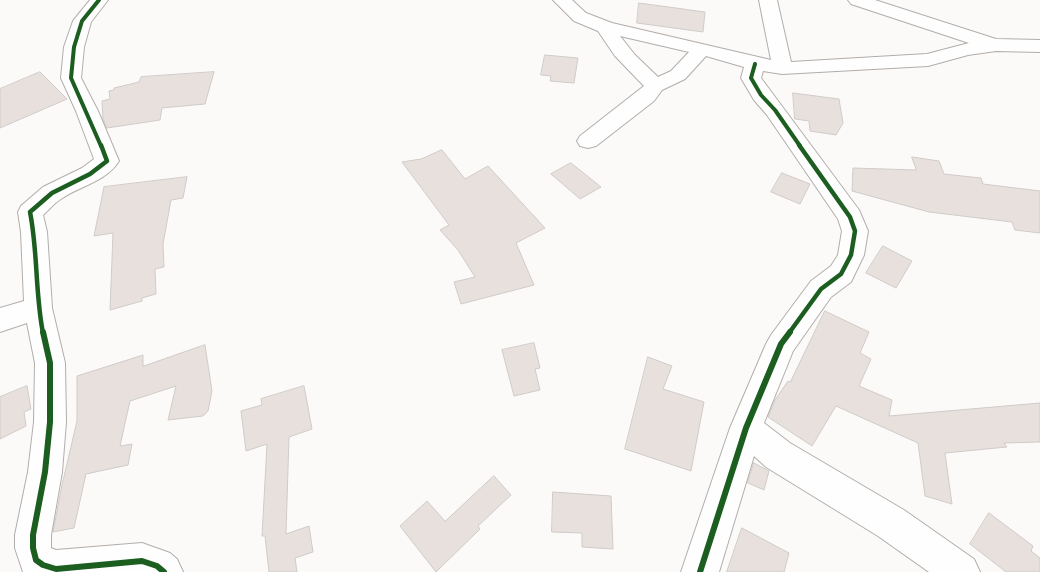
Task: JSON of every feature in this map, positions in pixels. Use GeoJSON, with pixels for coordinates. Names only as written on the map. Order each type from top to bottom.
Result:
{"type":"FeatureCollection","features":[{"type":"Feature","properties":{"kind":"street"},"geometry":{"type":"LineString","coordinates":[[99,0],[82,22],[74,46],[71,78],[87,111],[107,161],[90,174],[52,192],[30,212],[34,232],[38,308],[50,363],[50,422],[32,548],[36,560],[56,569],[142,561],[157,566],[164,572]]}},
{"type":"Feature","properties":{"kind":"street"},"geometry":{"type":"LineString","coordinates":[[562,0],[580,17],[606,27],[755,64],[782,68],[928,60],[966,49],[996,45],[1040,46]]}},
{"type":"Feature","properties":{"kind":"street"},"geometry":{"type":"LineString","coordinates":[[768,0],[782,68]]}},
{"type":"Feature","properties":{"kind":"street"},"geometry":{"type":"LineString","coordinates":[[858,0],[996,45]]}},
{"type":"Feature","properties":{"kind":"street"},"geometry":{"type":"LineString","coordinates":[[606,27],[616,48],[656,86]]}},
{"type":"Feature","properties":{"kind":"street"},"geometry":{"type":"LineString","coordinates":[[588,141],[647,96],[656,86],[678,75],[702,50]]}},
{"type":"Feature","properties":{"kind":"street"},"geometry":{"type":"LineString","coordinates":[[700,572],[708,542],[746,428],[781,344],[821,289],[841,274],[851,255],[854,231],[850,218],[775,110],[761,96],[751,78],[755,64]]}},
{"type":"Feature","properties":{"kind":"street"},"geometry":{"type":"LineString","coordinates":[[0,320],[38,308]]}},
{"type":"Feature","properties":{"kind":"street"},"geometry":{"type":"LineString","coordinates":[[746,428],[778,455],[891,523],[961,572]]}},
{"type":"Feature","properties":{"kind":"building"},"geometry":{"type":"Polygon","coordinates":[[[639,3],[705,12],[703,32],[637,23],[639,3]]]}},
{"type":"Feature","properties":{"kind":"building"},"geometry":{"type":"Polygon","coordinates":[[[545,55],[578,58],[574,83],[550,81],[551,76],[541,75],[545,55]]]}},
{"type":"Feature","properties":{"kind":"building"},"geometry":{"type":"Polygon","coordinates":[[[40,72],[67,99],[0,128],[0,89],[40,72]]]}},
{"type":"Feature","properties":{"kind":"building"},"geometry":{"type":"Polygon","coordinates":[[[214,72],[205,104],[162,108],[160,120],[107,128],[103,119],[102,101],[110,99],[109,91],[114,90],[114,88],[139,82],[141,77],[214,72]]]}},
{"type":"Feature","properties":{"kind":"building"},"geometry":{"type":"Polygon","coordinates":[[[793,93],[839,99],[843,123],[836,135],[810,131],[809,121],[795,119],[793,93]]]}},
{"type":"Feature","properties":{"kind":"building"},"geometry":{"type":"Polygon","coordinates":[[[442,150],[465,179],[488,166],[545,228],[516,243],[534,285],[461,304],[454,282],[475,277],[458,250],[440,230],[449,225],[402,162],[421,159],[442,150]]]}},
{"type":"Feature","properties":{"kind":"building"},"geometry":{"type":"Polygon","coordinates":[[[912,157],[939,161],[944,174],[981,178],[983,184],[1040,191],[1040,233],[1015,230],[1012,222],[929,212],[852,191],[853,168],[916,170],[912,157]]]}},
{"type":"Feature","properties":{"kind":"building"},"geometry":{"type":"Polygon","coordinates":[[[571,163],[601,187],[580,199],[551,174],[571,163]]]}},
{"type":"Feature","properties":{"kind":"building"},"geometry":{"type":"Polygon","coordinates":[[[782,173],[810,184],[800,204],[771,192],[782,173]]]}},
{"type":"Feature","properties":{"kind":"building"},"geometry":{"type":"Polygon","coordinates":[[[187,177],[183,198],[171,200],[163,244],[164,267],[155,269],[156,294],[142,298],[142,301],[110,310],[113,233],[94,236],[104,187],[187,177]]]}},
{"type":"Feature","properties":{"kind":"building"},"geometry":{"type":"Polygon","coordinates":[[[883,246],[912,261],[896,288],[866,273],[883,246]]]}},
{"type":"Feature","properties":{"kind":"building"},"geometry":{"type":"Polygon","coordinates":[[[825,311],[869,332],[860,353],[871,359],[859,386],[892,400],[889,416],[1040,403],[1040,442],[1004,443],[1007,447],[945,453],[952,504],[925,496],[918,443],[836,406],[812,446],[768,417],[775,400],[788,381],[790,382],[825,311]]]}},
{"type":"Feature","properties":{"kind":"building"},"geometry":{"type":"Polygon","coordinates":[[[534,343],[540,368],[535,369],[540,390],[514,396],[502,350],[534,343]]]}},
{"type":"Feature","properties":{"kind":"building"},"geometry":{"type":"Polygon","coordinates":[[[205,345],[212,391],[208,411],[203,416],[168,420],[176,386],[130,401],[120,446],[132,444],[128,465],[86,474],[74,528],[53,532],[77,421],[77,376],[143,355],[143,366],[205,345]]]}},
{"type":"Feature","properties":{"kind":"building"},"geometry":{"type":"Polygon","coordinates":[[[648,357],[672,366],[663,389],[704,402],[691,471],[625,449],[648,357]]]}},
{"type":"Feature","properties":{"kind":"building"},"geometry":{"type":"Polygon","coordinates":[[[27,386],[31,409],[24,412],[26,426],[0,439],[0,397],[27,386]]]}},
{"type":"Feature","properties":{"kind":"building"},"geometry":{"type":"Polygon","coordinates":[[[304,386],[312,429],[289,437],[286,534],[309,526],[313,552],[295,558],[297,572],[269,572],[265,536],[262,536],[267,444],[246,451],[241,411],[262,405],[261,399],[304,386]]]}},
{"type":"Feature","properties":{"kind":"building"},"geometry":{"type":"Polygon","coordinates":[[[754,463],[769,471],[764,490],[748,483],[754,463]]]}},
{"type":"Feature","properties":{"kind":"building"},"geometry":{"type":"Polygon","coordinates":[[[494,476],[511,495],[478,526],[480,529],[436,572],[400,526],[427,501],[445,521],[494,476]]]}},
{"type":"Feature","properties":{"kind":"building"},"geometry":{"type":"Polygon","coordinates":[[[553,492],[611,496],[613,549],[582,547],[582,533],[552,532],[553,492]]]}},
{"type":"Feature","properties":{"kind":"building"},"geometry":{"type":"Polygon","coordinates":[[[989,513],[1033,546],[1031,551],[1040,558],[1040,572],[1006,572],[970,544],[989,513]]]}},
{"type":"Feature","properties":{"kind":"building"},"geometry":{"type":"Polygon","coordinates":[[[742,528],[789,553],[784,572],[727,572],[742,528]]]}},
{"type":"Feature","properties":{"kind":"cycle path"},"geometry":{"type":"LineString","coordinates":[[99,0],[82,21],[74,47],[71,78],[87,111],[107,161],[90,174],[52,193],[30,212],[34,232],[38,308],[50,363],[50,422],[45,472],[33,535],[33,548],[36,560],[43,565],[56,569],[142,561],[157,566],[164,572]]}},
{"type":"Feature","properties":{"kind":"cycle path"},"geometry":{"type":"LineString","coordinates":[[700,572],[746,428],[781,344],[821,289],[841,274],[851,255],[855,231],[850,217],[775,110],[761,95],[751,78],[755,64]]}}]}
